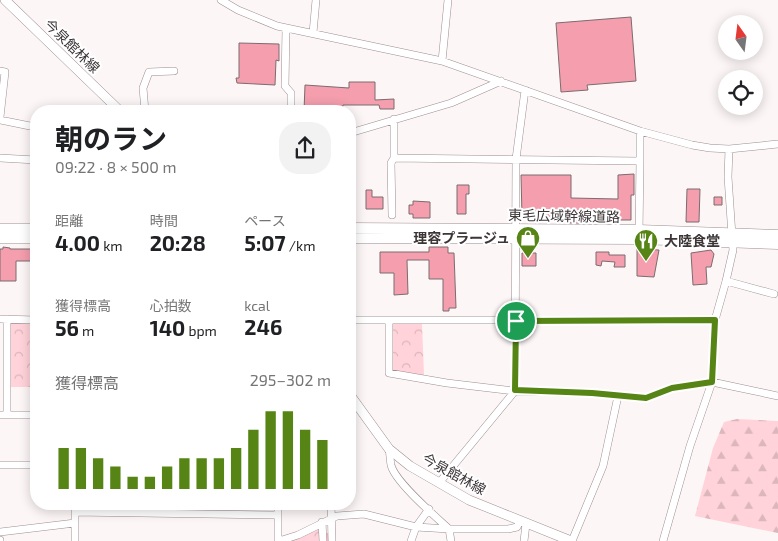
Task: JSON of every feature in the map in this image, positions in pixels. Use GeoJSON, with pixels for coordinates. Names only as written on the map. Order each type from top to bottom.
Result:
{"type":"FeatureCollection","features":[{"type":"Feature","properties":{"kind":"highway","name":"東毛広域幹線道路"},"geometry":{"type":"LineString","coordinates":[[356,228],[732,238],[778,236]]}},
{"type":"Feature","properties":{"kind":"highway"},"geometry":{"type":"LineString","coordinates":[[0,229],[30,229]]}},
{"type":"Feature","properties":{"kind":"highway","name":"東毛広域幹線道路"},"geometry":{"type":"LineString","coordinates":[[356,238],[516,233]]}},
{"type":"Feature","properties":{"kind":"highway"},"geometry":{"type":"LineString","coordinates":[[0,238],[30,238]]}},
{"type":"Feature","properties":{"kind":"highway","name":"東毛広域幹線道路"},"geometry":{"type":"LineString","coordinates":[[732,238],[778,244]]}},
{"type":"Feature","properties":{"kind":"main road","name":"今泉館林線"},"geometry":{"type":"LineString","coordinates":[[4,0],[114,105]]}},
{"type":"Feature","properties":{"kind":"main road","name":"今泉館林線"},"geometry":{"type":"LineString","coordinates":[[356,403],[390,449],[410,466],[469,500],[572,541]]}},
{"type":"Feature","properties":{"kind":"street"},"geometry":{"type":"LineString","coordinates":[[221,0],[258,19],[286,28],[442,62],[640,131],[710,148],[729,149],[778,144]]}},
{"type":"Feature","properties":{"kind":"street"},"geometry":{"type":"LineString","coordinates":[[313,33],[316,0]]}},
{"type":"Feature","properties":{"kind":"street"},"geometry":{"type":"LineString","coordinates":[[442,62],[448,0]]}},
{"type":"Feature","properties":{"kind":"street"},"geometry":{"type":"LineString","coordinates":[[286,28],[285,86],[291,93],[291,105]]}},
{"type":"Feature","properties":{"kind":"street"},"geometry":{"type":"LineString","coordinates":[[0,71],[5,72],[0,118],[30,126]]}},
{"type":"Feature","properties":{"kind":"street"},"geometry":{"type":"LineString","coordinates":[[144,105],[143,88],[150,72],[174,71]]}},
{"type":"Feature","properties":{"kind":"street"},"geometry":{"type":"LineString","coordinates":[[356,131],[451,103],[501,81]]}},
{"type":"Feature","properties":{"kind":"street"},"geometry":{"type":"LineString","coordinates":[[439,483],[515,390],[516,159],[525,90]]}},
{"type":"Feature","properties":{"kind":"street"},"geometry":{"type":"LineString","coordinates":[[392,215],[391,163],[394,158],[394,119]]}},
{"type":"Feature","properties":{"kind":"street"},"geometry":{"type":"LineString","coordinates":[[639,235],[640,131]]}},
{"type":"Feature","properties":{"kind":"street"},"geometry":{"type":"LineString","coordinates":[[663,541],[690,446],[712,382],[715,320],[726,281],[732,238],[729,149]]}},
{"type":"Feature","properties":{"kind":"street"},"geometry":{"type":"LineString","coordinates":[[0,158],[30,160]]}},
{"type":"Feature","properties":{"kind":"street"},"geometry":{"type":"LineString","coordinates":[[394,158],[640,161]]}},
{"type":"Feature","properties":{"kind":"street"},"geometry":{"type":"LineString","coordinates":[[726,281],[774,294]]}},
{"type":"Feature","properties":{"kind":"street"},"geometry":{"type":"LineString","coordinates":[[30,320],[4,319],[4,415],[30,415]]}},
{"type":"Feature","properties":{"kind":"street"},"geometry":{"type":"LineString","coordinates":[[356,320],[715,320]]}},
{"type":"Feature","properties":{"kind":"street"},"geometry":{"type":"LineString","coordinates":[[389,320],[389,373],[515,390],[646,398],[672,388],[712,382],[778,396]]}},
{"type":"Feature","properties":{"kind":"street"},"geometry":{"type":"LineString","coordinates":[[572,541],[604,466],[618,396]]}},
{"type":"Feature","properties":{"kind":"street"},"geometry":{"type":"LineString","coordinates":[[390,449],[391,466],[394,472],[428,510],[449,529],[451,541]]}},
{"type":"Feature","properties":{"kind":"street"},"geometry":{"type":"LineString","coordinates":[[0,465],[30,465]]}},
{"type":"Feature","properties":{"kind":"street"},"geometry":{"type":"LineString","coordinates":[[75,510],[75,541]]}},
{"type":"Feature","properties":{"kind":"street"},"geometry":{"type":"LineString","coordinates":[[133,510],[278,515]]}},
{"type":"Feature","properties":{"kind":"street"},"geometry":{"type":"LineString","coordinates":[[278,510],[278,541],[298,535],[338,516],[364,514],[416,528],[508,529],[517,527],[523,522]]}},
{"type":"Feature","properties":{"kind":"street"},"geometry":{"type":"LineString","coordinates":[[331,510],[332,541]]}},
{"type":"Feature","properties":{"kind":"street"},"geometry":{"type":"LineString","coordinates":[[411,541],[416,528],[428,510]]}},
{"type":"Feature","properties":{"kind":"street"},"geometry":{"type":"LineString","coordinates":[[322,522],[323,541]]}},
{"type":"Feature","properties":{"kind":"street"},"geometry":{"type":"LineString","coordinates":[[523,522],[524,541]]}},
{"type":"Feature","properties":{"kind":"street"},"geometry":{"type":"LineString","coordinates":[[0,532],[75,524]]}},
{"type":"Feature","properties":{"kind":"green space"},"geometry":{"type":"Polygon","coordinates":[[[12,323],[30,323],[30,387],[9,387],[9,326],[12,323]]]}},
{"type":"Feature","properties":{"kind":"green space"},"geometry":{"type":"Polygon","coordinates":[[[389,323],[422,324],[424,375],[389,373],[389,323]]]}},
{"type":"Feature","properties":{"kind":"green space"},"geometry":{"type":"Polygon","coordinates":[[[737,419],[778,421],[778,533],[695,516],[713,448],[724,422],[737,419]]]}},
{"type":"Feature","properties":{"kind":"green space"},"geometry":{"type":"Polygon","coordinates":[[[323,524],[322,541],[279,541],[323,524]]]}},
{"type":"Feature","properties":{"kind":"building"},"geometry":{"type":"Polygon","coordinates":[[[631,17],[636,81],[587,85],[588,90],[561,92],[556,23],[631,17]]]}},
{"type":"Feature","properties":{"kind":"building"},"geometry":{"type":"Polygon","coordinates":[[[239,43],[279,44],[279,61],[276,60],[275,85],[237,83],[236,78],[239,78],[239,43]]]}},
{"type":"Feature","properties":{"kind":"building"},"geometry":{"type":"Polygon","coordinates":[[[349,82],[375,82],[375,100],[394,99],[394,109],[380,109],[379,105],[304,105],[305,85],[349,88],[349,82]]]}},
{"type":"Feature","properties":{"kind":"building"},"geometry":{"type":"Polygon","coordinates":[[[634,174],[634,195],[631,195],[631,220],[579,220],[579,223],[567,223],[568,217],[549,220],[522,216],[521,175],[571,175],[571,198],[618,199],[618,175],[634,174]]]}},
{"type":"Feature","properties":{"kind":"building"},"geometry":{"type":"Polygon","coordinates":[[[457,185],[469,185],[469,194],[466,194],[466,214],[457,214],[457,185]]]}},
{"type":"Feature","properties":{"kind":"building"},"geometry":{"type":"Polygon","coordinates":[[[687,189],[700,189],[699,222],[686,222],[687,189]]]}},
{"type":"Feature","properties":{"kind":"building"},"geometry":{"type":"Polygon","coordinates":[[[366,190],[372,190],[372,197],[383,197],[383,209],[366,209],[366,190]]]}},
{"type":"Feature","properties":{"kind":"building"},"geometry":{"type":"Polygon","coordinates":[[[714,197],[722,197],[722,205],[714,205],[714,197]]]}},
{"type":"Feature","properties":{"kind":"building"},"geometry":{"type":"Polygon","coordinates":[[[413,201],[430,202],[430,218],[413,218],[413,214],[409,214],[409,205],[413,205],[413,201]]]}},
{"type":"Feature","properties":{"kind":"building"},"geometry":{"type":"Polygon","coordinates":[[[3,247],[30,249],[30,261],[16,261],[16,281],[0,281],[0,249],[3,249],[3,247]]]}},
{"type":"Feature","properties":{"kind":"building"},"geometry":{"type":"Polygon","coordinates":[[[429,247],[448,247],[448,253],[454,253],[456,308],[449,308],[449,311],[443,311],[443,279],[429,279],[429,260],[407,260],[408,294],[394,295],[394,273],[380,273],[380,252],[429,252],[429,247]]]}},
{"type":"Feature","properties":{"kind":"building","name":"大陸食堂"},"geometry":{"type":"Polygon","coordinates":[[[637,249],[659,250],[654,277],[637,276],[637,249]]]}},
{"type":"Feature","properties":{"kind":"building"},"geometry":{"type":"Polygon","coordinates":[[[711,250],[714,254],[711,267],[706,267],[707,284],[693,285],[691,253],[711,250]]]}},
{"type":"Feature","properties":{"kind":"building"},"geometry":{"type":"Polygon","coordinates":[[[596,252],[609,252],[609,255],[625,255],[625,267],[614,267],[615,262],[602,261],[601,266],[596,265],[596,252]]]}},
{"type":"Feature","properties":{"kind":"building"},"geometry":{"type":"Polygon","coordinates":[[[522,253],[536,253],[536,266],[522,266],[522,253]]]}},
{"type":"Feature","properties":{"kind":"place","name":"理容プラージュ"},"geometry":{"type":"Point","coordinates":[528,259]}},
{"type":"Feature","properties":{"kind":"place","name":"大陸食堂"},"geometry":{"type":"Point","coordinates":[646,262]}},
{"type":"Feature","properties":{"kind":"route"},"geometry":{"type":"LineString","coordinates":[[715,320],[712,346],[712,382],[672,388],[646,398],[592,393],[515,390],[516,321],[715,320]]}}]}
